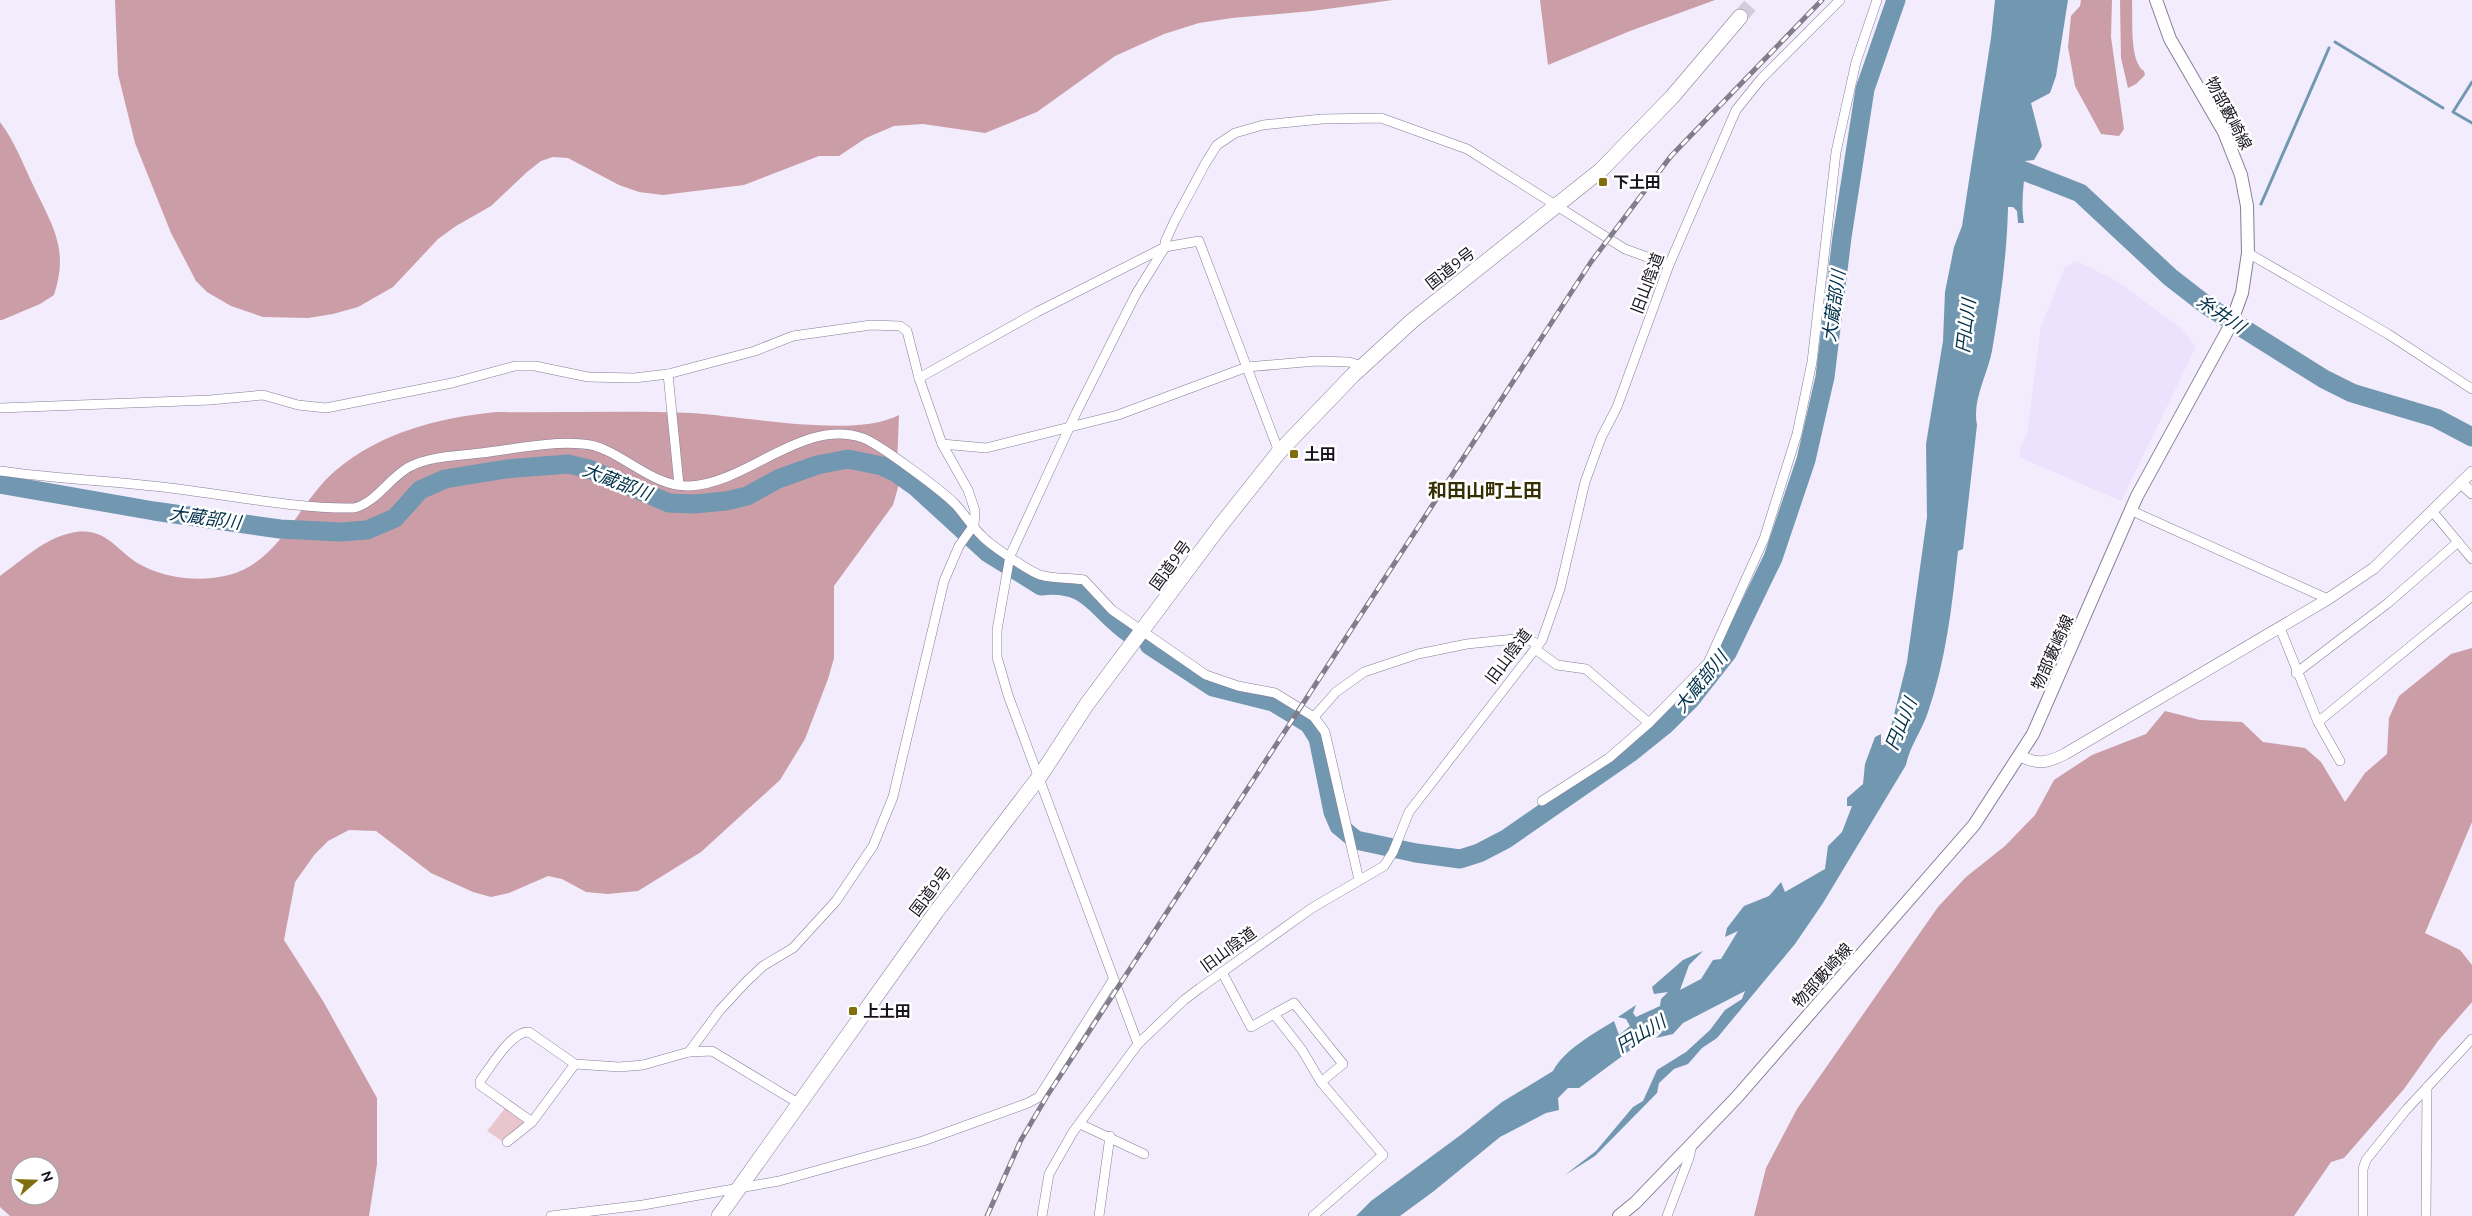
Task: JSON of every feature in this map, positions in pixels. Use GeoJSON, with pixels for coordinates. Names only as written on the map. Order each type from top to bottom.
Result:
{"type":"FeatureCollection","features":[{"type":"Feature","properties":{"kind":"highway","name":"国道9号"},"geometry":{"type":"LineString","coordinates":[[719,1216],[936,912],[1040,776],[1087,704],[1142,633],[1220,526],[1279,452],[1362,366],[1413,320],[1601,170],[1672,97],[1740,17]]}},
{"type":"Feature","properties":{"kind":"main road","name":"物部藪崎線"},"geometry":{"type":"LineString","coordinates":[[1619,1216],[1635,1203],[1737,1097],[1974,825],[2033,734],[2137,496],[2222,341],[2242,293],[2247,256],[2247,206],[2236,160],[2220,125],[2176,52],[2156,0]]}},
{"type":"Feature","properties":{"kind":"street","name":"旧山陰道"},"geometry":{"type":"LineString","coordinates":[[1042,1216],[1049,1174],[1062,1148],[1138,1044],[1184,1000],[1222,972],[1312,908],[1384,866],[1393,852],[1409,812],[1501,689],[1517,674],[1537,647],[1560,589],[1584,482],[1601,438],[1617,407],[1669,265],[1736,110],[1760,79],[1840,0]]}},
{"type":"Feature","properties":{"kind":"street"},"geometry":{"type":"LineString","coordinates":[[1542,801],[1609,758],[1649,723],[1708,663],[1764,538],[1794,442],[1812,362],[1836,152],[1856,62],[1877,0]]}},
{"type":"Feature","properties":{"kind":"street"},"geometry":{"type":"LineString","coordinates":[[1138,1044],[1040,776],[1008,695],[997,657],[997,630],[1010,556],[1070,426],[1136,294],[1165,247],[1165,242],[1176,220],[1217,145],[1236,133],[1263,125],[1322,119],[1382,118],[1467,149],[1625,249],[1669,265]]}},
{"type":"Feature","properties":{"kind":"street"},"geometry":{"type":"LineString","coordinates":[[919,378],[1037,312],[1165,247],[1199,241],[1279,452]]}},
{"type":"Feature","properties":{"kind":"street"},"geometry":{"type":"LineString","coordinates":[[2247,256],[2388,334],[2472,389]]}},
{"type":"Feature","properties":{"kind":"street"},"geometry":{"type":"LineString","coordinates":[[0,408],[210,400],[263,395],[298,405],[326,408],[452,383],[515,366],[535,366],[588,377],[614,379],[668,374],[754,351],[793,336],[871,325],[900,326],[907,331],[919,378],[942,444],[968,490],[975,511],[974,525],[959,546],[944,581],[893,797],[873,846],[836,901],[793,948],[763,966],[746,982],[720,1010],[689,1052]]}},
{"type":"Feature","properties":{"kind":"street"},"geometry":{"type":"LineString","coordinates":[[942,444],[986,448],[1118,415],[1247,367],[1316,361],[1349,362],[1362,366]]}},
{"type":"Feature","properties":{"kind":"street"},"geometry":{"type":"LineString","coordinates":[[668,374],[680,485]]}},
{"type":"Feature","properties":{"kind":"street"},"geometry":{"type":"LineString","coordinates":[[0,471],[354,508],[362,506],[375,497],[411,466],[431,459],[556,443],[586,444],[598,447],[656,478],[680,485],[711,482],[796,444],[821,435],[863,438],[903,464],[954,503],[982,537],[1040,575],[1084,580],[1112,610],[1142,633],[1206,675],[1238,686],[1275,693],[1314,717],[1325,732],[1359,880]]}},
{"type":"Feature","properties":{"kind":"street"},"geometry":{"type":"LineString","coordinates":[[2469,476],[2472,493]]}},
{"type":"Feature","properties":{"kind":"street"},"geometry":{"type":"LineString","coordinates":[[2020,756],[2034,763],[2048,762],[2065,754],[2328,599],[2374,568],[2469,476]]}},
{"type":"Feature","properties":{"kind":"street"},"geometry":{"type":"LineString","coordinates":[[2132,511],[2328,599]]}},
{"type":"Feature","properties":{"kind":"street"},"geometry":{"type":"LineString","coordinates":[[2433,512],[2472,559]]}},
{"type":"Feature","properties":{"kind":"street"},"geometry":{"type":"LineString","coordinates":[[2296,673],[2388,604],[2458,542]]}},
{"type":"Feature","properties":{"kind":"street"},"geometry":{"type":"LineString","coordinates":[[2318,722],[2472,596]]}},
{"type":"Feature","properties":{"kind":"street"},"geometry":{"type":"LineString","coordinates":[[2280,628],[2296,673],[2318,722],[2340,761]]}},
{"type":"Feature","properties":{"kind":"street"},"geometry":{"type":"LineString","coordinates":[[1314,717],[1336,692],[1364,672],[1418,654],[1468,644],[1524,638],[1557,665],[1586,669],[1649,723]]}},
{"type":"Feature","properties":{"kind":"street"},"geometry":{"type":"LineString","coordinates":[[1222,972],[1251,1027],[1294,1003],[1343,1064],[1321,1082]]}},
{"type":"Feature","properties":{"kind":"street"},"geometry":{"type":"LineString","coordinates":[[551,1216],[643,1205],[779,1181],[923,1141],[1028,1103],[1039,1097],[1113,980]]}},
{"type":"Feature","properties":{"kind":"street"},"geometry":{"type":"LineString","coordinates":[[1274,1014],[1302,1050],[1321,1082],[1383,1155],[1313,1216]]}},
{"type":"Feature","properties":{"kind":"street"},"geometry":{"type":"LineString","coordinates":[[532,1122],[480,1085],[480,1082],[517,1034],[524,1031],[529,1032],[575,1064],[618,1067],[643,1065],[689,1052],[712,1051],[798,1103]]}},
{"type":"Feature","properties":{"kind":"street"},"geometry":{"type":"LineString","coordinates":[[2363,1216],[2363,1169],[2366,1160],[2406,1110],[2472,1039]]}},
{"type":"Feature","properties":{"kind":"street"},"geometry":{"type":"LineString","coordinates":[[507,1142],[532,1122],[575,1064]]}},
{"type":"Feature","properties":{"kind":"street"},"geometry":{"type":"LineString","coordinates":[[2426,1216],[2427,1087]]}},
{"type":"Feature","properties":{"kind":"street"},"geometry":{"type":"LineString","coordinates":[[1080,1124],[1110,1136],[1144,1154]]}},
{"type":"Feature","properties":{"kind":"street"},"geometry":{"type":"LineString","coordinates":[[1099,1216],[1110,1136]]}},
{"type":"Feature","properties":{"kind":"street"},"geometry":{"type":"LineString","coordinates":[[1667,1216],[1689,1158],[1692,1143]]}},
{"type":"Feature","properties":{"kind":"shaded area"},"geometry":{"type":"Polygon","coordinates":[[[115,0],[1393,0],[1199,23],[1164,34],[1115,56],[1037,112],[985,133],[923,124],[894,126],[866,138],[839,156],[819,156],[744,185],[663,195],[639,192],[619,185],[568,158],[553,157],[541,161],[527,172],[491,206],[456,226],[438,239],[393,287],[358,307],[308,318],[263,317],[231,306],[207,292],[196,281],[171,233],[135,143],[118,74],[115,0]]]}},
{"type":"Feature","properties":{"kind":"shaded area"},"geometry":{"type":"Polygon","coordinates":[[[1540,0],[1715,0],[1630,31],[1548,65],[1540,0]]]}},
{"type":"Feature","properties":{"kind":"shaded area"},"geometry":{"type":"Polygon","coordinates":[[[2081,0],[2112,0],[2111,37],[2124,129],[2119,136],[2101,134],[2075,86],[2068,47],[2071,16],[2080,6],[2081,0]]]}},
{"type":"Feature","properties":{"kind":"shaded area"},"geometry":{"type":"Polygon","coordinates":[[[2120,0],[2132,0],[2134,49],[2139,66],[2145,75],[2136,84],[2128,88],[2121,58],[2120,0]]]}},
{"type":"Feature","properties":{"kind":"shaded area"},"geometry":{"type":"Polygon","coordinates":[[[0,122],[14,145],[53,227],[57,239],[60,264],[54,295],[40,304],[2,320],[0,320],[0,122]]]}},
{"type":"Feature","properties":{"kind":"shaded area"},"geometry":{"type":"Polygon","coordinates":[[[2077,261],[2115,280],[2181,328],[2196,347],[2121,501],[2019,457],[2027,433],[2041,326],[2065,267],[2077,261]]]}},
{"type":"Feature","properties":{"kind":"shaded area"},"geometry":{"type":"Polygon","coordinates":[[[496,412],[667,412],[827,426],[879,422],[899,415],[897,464],[899,484],[893,505],[834,586],[834,658],[805,739],[780,780],[701,852],[638,891],[608,894],[586,892],[562,879],[548,876],[509,893],[491,897],[473,892],[431,873],[376,831],[349,830],[328,841],[315,854],[295,882],[284,940],[323,1001],[377,1098],[377,1164],[369,1216],[10,1216],[0,1207],[0,576],[52,540],[71,533],[84,532],[103,536],[134,561],[163,574],[197,579],[229,575],[247,568],[275,545],[322,484],[335,471],[353,458],[371,446],[411,429],[453,418],[496,412]]]}},
{"type":"Feature","properties":{"kind":"shaded area"},"geometry":{"type":"Polygon","coordinates":[[[2472,648],[2472,822],[2425,933],[2460,950],[2472,965],[2472,1002],[2438,1041],[2404,1089],[2344,1158],[2331,1162],[2294,1216],[1754,1216],[1766,1168],[1797,1109],[1938,907],[1966,877],[2005,846],[2035,815],[2054,780],[2092,755],[2146,734],[2165,711],[2200,720],[2242,722],[2263,742],[2305,748],[2321,762],[2345,802],[2365,773],[2387,754],[2389,718],[2399,696],[2451,654],[2472,648]]]}},
{"type":"Feature","properties":{"kind":"shaded area"},"geometry":{"type":"Polygon","coordinates":[[[506,1107],[526,1121],[502,1141],[487,1131],[506,1107]]]}},
{"type":"Feature","properties":{"kind":"water","name":"円山川"},"geometry":{"type":"Polygon","coordinates":[[[1995,0],[2068,0],[2056,76],[2050,93],[2031,103],[2042,146],[2034,160],[2025,161],[2024,223],[2018,223],[2017,211],[2013,207],[2008,207],[2005,262],[1995,333],[1990,360],[1978,397],[1977,425],[1963,549],[1958,551],[1944,653],[1928,712],[1910,751],[1906,765],[1823,903],[1795,944],[1717,1038],[1702,1048],[1688,1064],[1674,1069],[1659,1083],[1657,1093],[1595,1156],[1565,1175],[1596,1151],[1633,1107],[1643,1101],[1657,1070],[1686,1052],[1710,1030],[1725,1010],[1742,999],[1745,991],[1683,1023],[1673,1034],[1656,1038],[1663,1031],[1652,1034],[1579,1088],[1568,1088],[1558,1098],[1559,1110],[1546,1113],[1500,1137],[1400,1216],[1356,1216],[1371,1201],[1502,1102],[1553,1071],[1572,1049],[1589,1037],[1614,1021],[1619,1035],[1630,1026],[1626,1019],[1618,1017],[1636,1005],[1633,1013],[1636,1017],[1660,1006],[1661,999],[1668,992],[1654,994],[1652,987],[1683,960],[1703,951],[1689,965],[1680,990],[1701,979],[1713,960],[1721,959],[1738,931],[1725,937],[1727,928],[1744,906],[1769,896],[1781,882],[1785,892],[1825,869],[1828,846],[1842,832],[1852,806],[1847,806],[1847,798],[1863,784],[1865,764],[1875,737],[1881,734],[1881,745],[1884,745],[1891,727],[1907,662],[1927,517],[1926,444],[1943,341],[1945,292],[1954,247],[1962,226],[1991,38],[1995,0]]]}},
{"type":"Feature","properties":{"kind":"waterway","name":"大蔵部川"},"geometry":{"type":"LineString","coordinates":[[1149,645],[1213,687],[1273,702],[1309,724],[1318,738],[1333,812],[1339,826],[1356,840],[1416,853],[1460,859],[1479,853],[1506,839],[1630,753],[1666,724],[1691,699],[1727,653],[1773,558],[1806,460],[1825,377],[1842,237],[1865,89],[1896,0]]}},
{"type":"Feature","properties":{"kind":"waterway"},"geometry":{"type":"LineString","coordinates":[[2335,42],[2443,108]]}},
{"type":"Feature","properties":{"kind":"waterway"},"geometry":{"type":"LineString","coordinates":[[2261,204],[2329,48]]}},
{"type":"Feature","properties":{"kind":"waterway"},"geometry":{"type":"LineString","coordinates":[[2472,82],[2453,112],[2472,123]]}},
{"type":"Feature","properties":{"kind":"waterway","name":"糸井川"},"geometry":{"type":"LineString","coordinates":[[2001,162],[2080,193],[2170,277],[2206,305],[2324,379],[2352,393],[2436,418],[2472,437]]}},
{"type":"Feature","properties":{"kind":"waterway","name":"大蔵部川"},"geometry":{"type":"LineString","coordinates":[[0,484],[154,511],[280,529],[340,532],[367,530],[395,518],[420,490],[445,479],[506,469],[568,464],[589,469],[669,503],[694,504],[726,501],[747,496],[778,479],[817,465],[848,459],[882,466],[895,472],[916,487],[988,553],[1041,586],[1057,585],[1070,587],[1081,592],[1129,633]]}},
{"type":"Feature","properties":{"kind":"tunnel"},"geometry":{"type":"LineString","coordinates":[[1740,17],[1755,0]]}},
{"type":"Feature","properties":{"kind":"railway"},"geometry":{"type":"LineString","coordinates":[[987,1216],[1021,1140],[1047,1096],[1591,262],[1671,156],[1822,0]]}},
{"type":"Feature","properties":{"kind":"place","name":"下土田"},"geometry":{"type":"Point","coordinates":[1603,182]}},
{"type":"Feature","properties":{"kind":"place","name":"土田"},"geometry":{"type":"Point","coordinates":[1294,454]}},
{"type":"Feature","properties":{"kind":"place","name":"上土田"},"geometry":{"type":"Point","coordinates":[853,1011]}},
{"type":"Feature","properties":{"kind":"district","name":"和田山町土田"},"geometry":{"type":"Point","coordinates":[1485,490]}}]}
